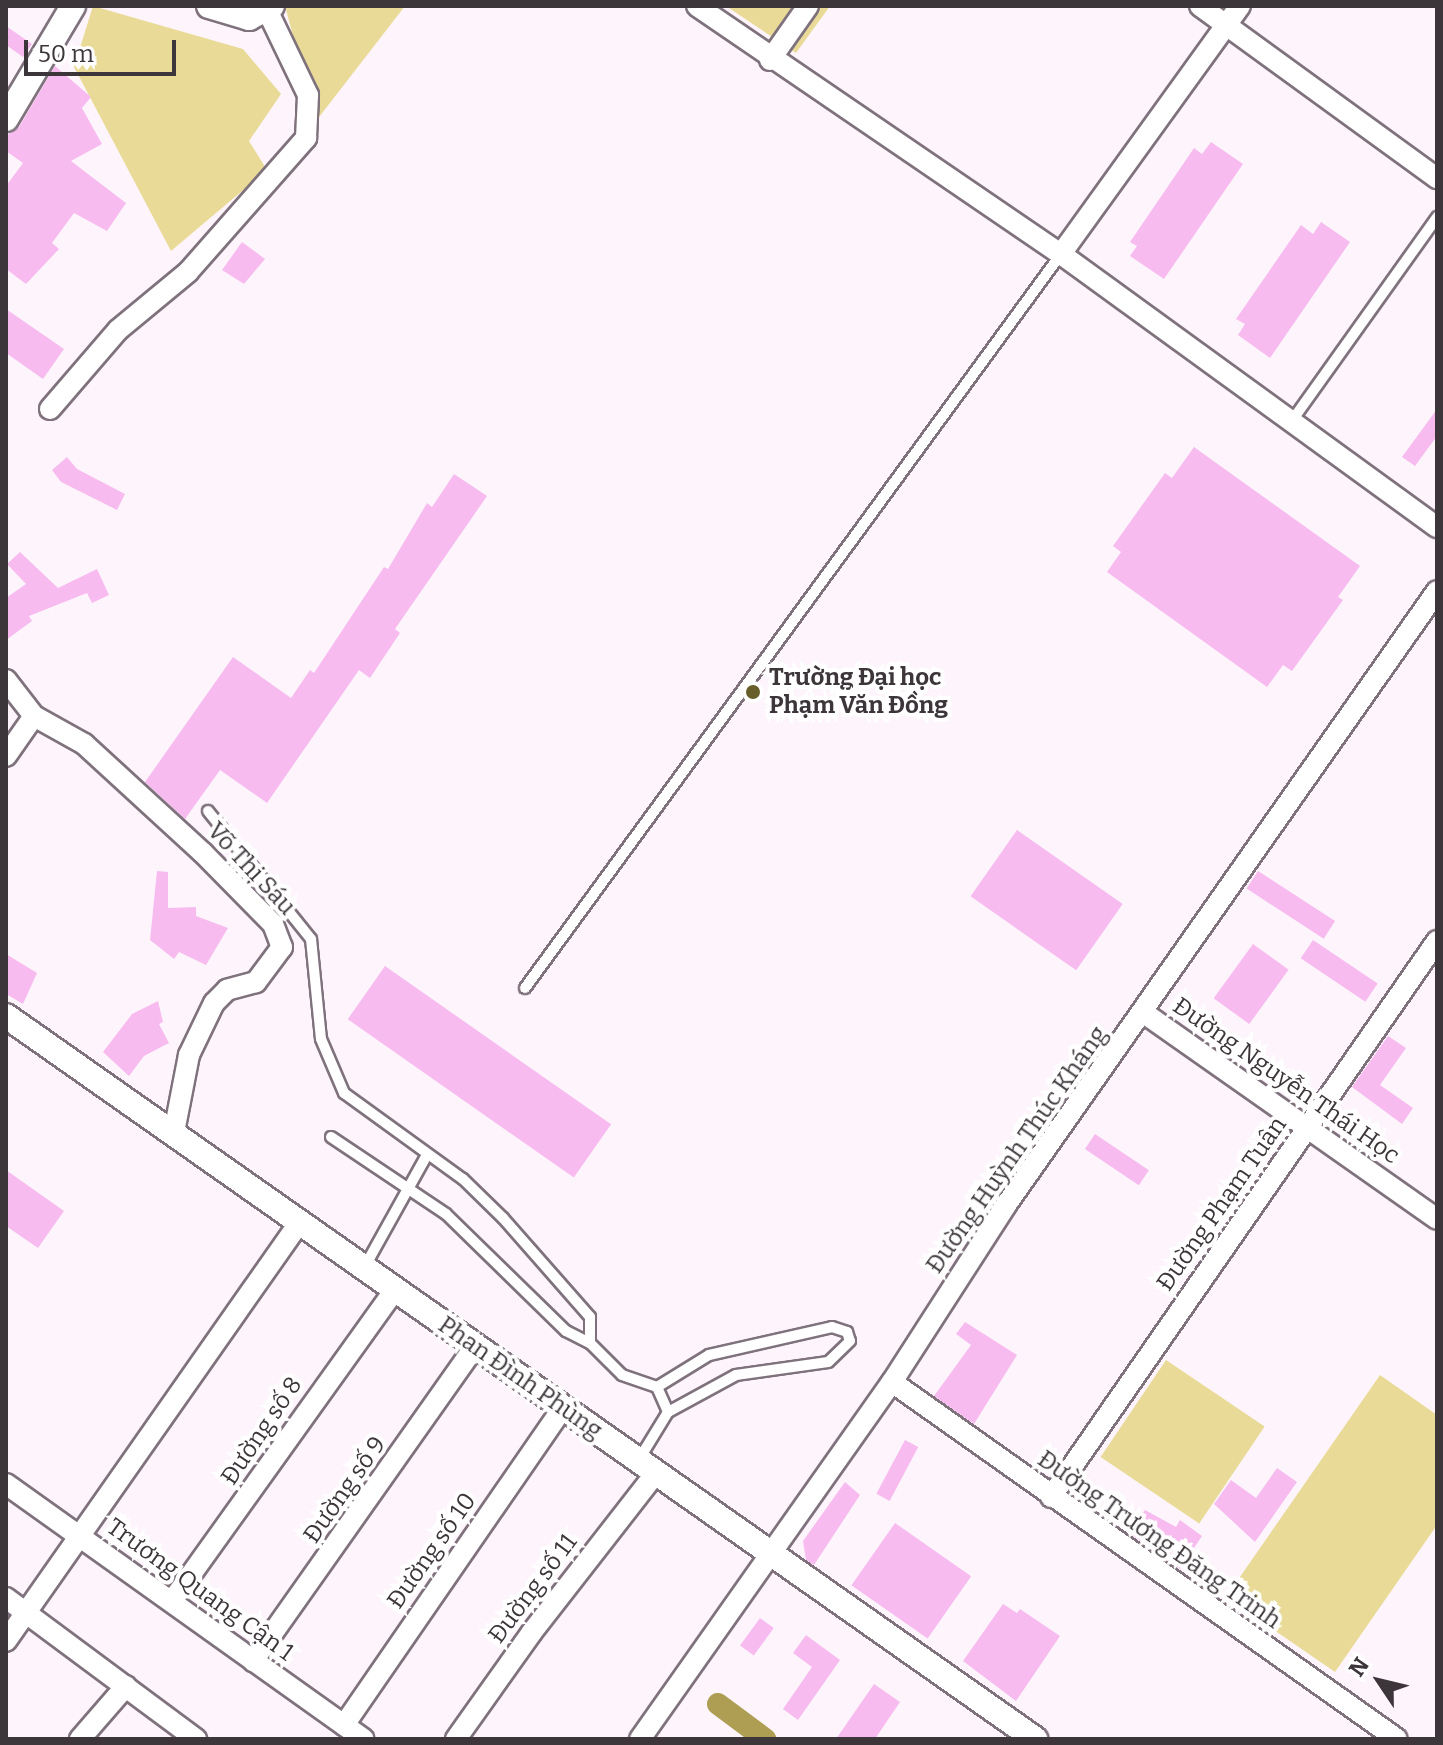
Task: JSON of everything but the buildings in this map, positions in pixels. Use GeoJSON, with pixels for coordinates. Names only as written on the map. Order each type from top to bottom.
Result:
{"type":"FeatureCollection","features":[{"type":"Feature","properties":{"kind":"street"},"geometry":{"type":"LineString","coordinates":[[6,119],[73,6]]}},
{"type":"Feature","properties":{"kind":"street"},"geometry":{"type":"LineString","coordinates":[[50,409],[118,330],[188,272],[306,138],[308,95],[270,9],[249,18],[209,6]]}},
{"type":"Feature","properties":{"kind":"street"},"geometry":{"type":"LineString","coordinates":[[697,6],[770,60],[1061,254],[1437,527]]}},
{"type":"Feature","properties":{"kind":"street"},"geometry":{"type":"LineString","coordinates":[[770,60],[808,6]]}},
{"type":"Feature","properties":{"kind":"street"},"geometry":{"type":"LineString","coordinates":[[1200,6],[1437,178]]}},
{"type":"Feature","properties":{"kind":"street"},"geometry":{"type":"LineString","coordinates":[[1061,254],[1240,6]]}},
{"type":"Feature","properties":{"kind":"street","name":"Đường Huỳnh Thúc Kháng"},"geometry":{"type":"LineString","coordinates":[[640,1739],[892,1382],[1006,1205],[1144,1013],[1437,591]]}},
{"type":"Feature","properties":{"kind":"street","name":"Võ Thị Sáu"},"geometry":{"type":"LineString","coordinates":[[6,680],[34,716],[84,744],[202,852],[273,924],[282,947],[256,982],[227,990],[214,1003],[189,1055],[174,1132]]}},
{"type":"Feature","properties":{"kind":"street"},"geometry":{"type":"LineString","coordinates":[[6,756],[34,716]]}},
{"type":"Feature","properties":{"kind":"street","name":"Đường Phạm Tuân"},"geometry":{"type":"LineString","coordinates":[[1051,1497],[1437,941]]}},
{"type":"Feature","properties":{"kind":"street","name":"Đường Nguyễn Thái Học"},"geometry":{"type":"LineString","coordinates":[[1144,1013],[1437,1219]]}},
{"type":"Feature","properties":{"kind":"street","name":"Phan Đình Phùng"},"geometry":{"type":"LineString","coordinates":[[6,1016],[1035,1739]]}},
{"type":"Feature","properties":{"kind":"street"},"geometry":{"type":"LineString","coordinates":[[6,1641],[82,1537],[299,1223]]}},
{"type":"Feature","properties":{"kind":"street","name":"Đường số 8"},"geometry":{"type":"LineString","coordinates":[[172,1601],[394,1291]]}},
{"type":"Feature","properties":{"kind":"street","name":"Đường số 9"},"geometry":{"type":"LineString","coordinates":[[253,1661],[475,1346]]}},
{"type":"Feature","properties":{"kind":"street","name":"Đường Trương Đăng Trinh"},"geometry":{"type":"LineString","coordinates":[[892,1382],[1397,1739]]}},
{"type":"Feature","properties":{"kind":"street","name":"Đường số 10"},"geometry":{"type":"LineString","coordinates":[[344,1725],[563,1408]]}},
{"type":"Feature","properties":{"kind":"street","name":"Đường số 11"},"geometry":{"type":"LineString","coordinates":[[456,1739],[646,1468]]}},
{"type":"Feature","properties":{"kind":"street","name":"Trương Quang Cận 1"},"geometry":{"type":"LineString","coordinates":[[6,1484],[363,1739]]}},
{"type":"Feature","properties":{"kind":"street"},"geometry":{"type":"LineString","coordinates":[[6,1598],[196,1739]]}},
{"type":"Feature","properties":{"kind":"street"},"geometry":{"type":"LineString","coordinates":[[80,1739],[126,1686]]}},
{"type":"Feature","properties":{"kind":"lane"},"geometry":{"type":"LineString","coordinates":[[1291,422],[1437,217]]}},
{"type":"Feature","properties":{"kind":"lane"},"geometry":{"type":"LineString","coordinates":[[525,988],[1061,254]]}},
{"type":"Feature","properties":{"kind":"lane"},"geometry":{"type":"LineString","coordinates":[[208,811],[311,939],[321,1039],[344,1093],[463,1179],[531,1247],[590,1317],[590,1343]]}},
{"type":"Feature","properties":{"kind":"lane"},"geometry":{"type":"LineString","coordinates":[[331,1137],[410,1186],[474,1239],[566,1331],[590,1343],[622,1375],[657,1387],[668,1412]]}},
{"type":"Feature","properties":{"kind":"lane"},"geometry":{"type":"LineString","coordinates":[[363,1269],[427,1155]]}},
{"type":"Feature","properties":{"kind":"lane"},"geometry":{"type":"LineString","coordinates":[[646,1468],[668,1412],[736,1375],[828,1362],[850,1341],[847,1332],[832,1327],[709,1355],[657,1387]]}},
{"type":"Feature","properties":{"kind":"shaded area"},"geometry":{"type":"Polygon","coordinates":[[[93,6],[243,49],[281,94],[249,141],[267,170],[171,251],[74,67],[93,6]]]}},
{"type":"Feature","properties":{"kind":"shaded area"},"geometry":{"type":"Polygon","coordinates":[[[285,6],[405,6],[316,121],[285,6]]]}},
{"type":"Feature","properties":{"kind":"shaded area"},"geometry":{"type":"Polygon","coordinates":[[[726,6],[830,6],[796,53],[726,6]]]}},
{"type":"Feature","properties":{"kind":"shaded area"},"geometry":{"type":"Polygon","coordinates":[[[1166,1360],[1265,1427],[1199,1524],[1101,1457],[1166,1360]]]}},
{"type":"Feature","properties":{"kind":"shaded area"},"geometry":{"type":"Polygon","coordinates":[[[1380,1375],[1437,1415],[1437,1525],[1335,1672],[1226,1597],[1380,1375]]]}},
{"type":"Feature","properties":{"kind":"waterway"},"geometry":{"type":"LineString","coordinates":[[718,1704],[765,1739]]}},
{"type":"Feature","properties":{"kind":"place","name":"Trường Đại học Phạm Văn Đồng"},"geometry":{"type":"Point","coordinates":[753,692]}}]}
